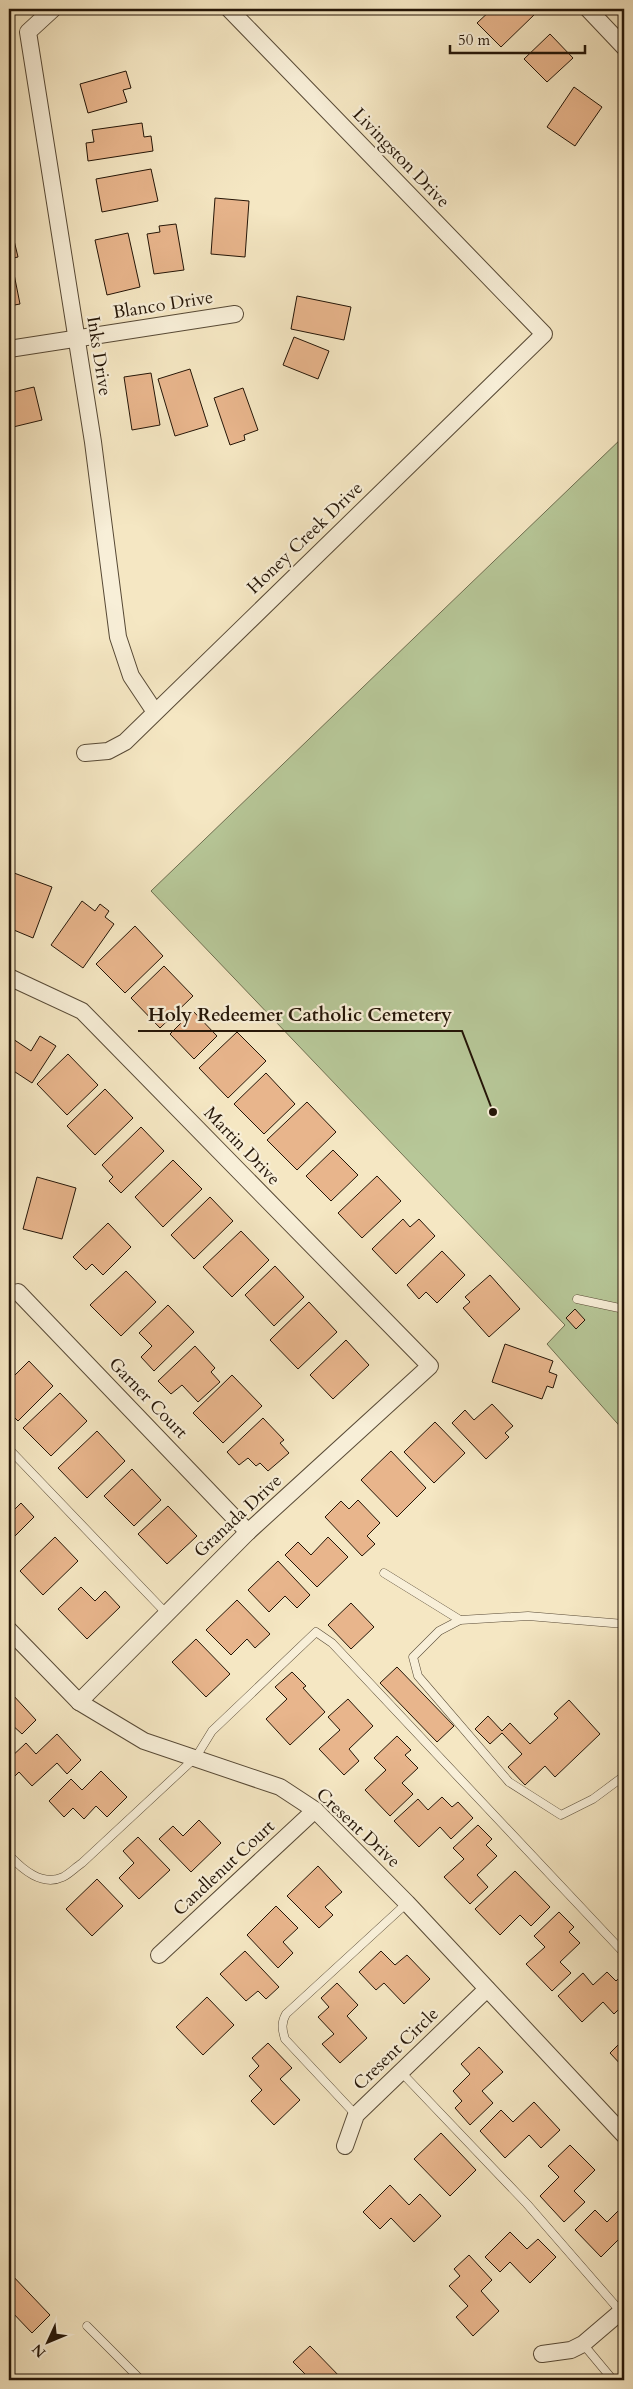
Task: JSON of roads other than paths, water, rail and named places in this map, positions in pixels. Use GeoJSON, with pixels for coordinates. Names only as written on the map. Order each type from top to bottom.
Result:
{"type":"FeatureCollection","features":[{"type":"Feature","properties":{"kind":"street","name":"Inks Drive"},"geometry":{"type":"LineString","coordinates":[[53,9],[28,32],[93,442],[118,637],[131,676],[155,712]]}},
{"type":"Feature","properties":{"kind":"street","name":"Livingston Drive"},"geometry":{"type":"LineString","coordinates":[[229,9],[544,334]]}},
{"type":"Feature","properties":{"kind":"street"},"geometry":{"type":"LineString","coordinates":[[588,9],[624,47]]}},
{"type":"Feature","properties":{"kind":"street","name":"Blanco Drive"},"geometry":{"type":"LineString","coordinates":[[9,349],[235,314]]}},
{"type":"Feature","properties":{"kind":"street","name":"Honey Creek Drive"},"geometry":{"type":"LineString","coordinates":[[85,753],[108,751],[125,742],[544,334]]}},
{"type":"Feature","properties":{"kind":"street","name":"Martin Drive"},"geometry":{"type":"LineString","coordinates":[[9,977],[82,1011],[430,1366]]}},
{"type":"Feature","properties":{"kind":"street","name":"Garner Court"},"geometry":{"type":"LineString","coordinates":[[18,1292],[248,1532]]}},
{"type":"Feature","properties":{"kind":"street","name":"Granada Drive"},"geometry":{"type":"LineString","coordinates":[[79,1702],[248,1532],[430,1366]]}},
{"type":"Feature","properties":{"kind":"street","name":"Cresent Drive"},"geometry":{"type":"LineString","coordinates":[[9,1630],[79,1702],[144,1740],[280,1788],[315,1810],[407,1903],[624,2135]]}},
{"type":"Feature","properties":{"kind":"street","name":"Candlenut Court"},"geometry":{"type":"LineString","coordinates":[[159,1955],[315,1810]]}},
{"type":"Feature","properties":{"kind":"street","name":"Cresent Circle"},"geometry":{"type":"LineString","coordinates":[[345,2146],[356,2115],[487,1989]]}},
{"type":"Feature","properties":{"kind":"street"},"geometry":{"type":"LineString","coordinates":[[542,2354],[571,2350],[583,2344],[622,2311]]}},
{"type":"Feature","properties":{"kind":"lane"},"geometry":{"type":"LineString","coordinates":[[577,1299],[624,1309]]}},
{"type":"Feature","properties":{"kind":"lane"},"geometry":{"type":"LineString","coordinates":[[9,1449],[166,1613]]}},
{"type":"Feature","properties":{"kind":"lane"},"geometry":{"type":"LineString","coordinates":[[384,1573],[460,1620]]}},
{"type":"Feature","properties":{"kind":"lane"},"geometry":{"type":"LineString","coordinates":[[624,1624],[528,1616],[460,1620],[439,1631],[413,1657],[418,1676],[509,1782],[561,1815],[593,1799],[624,1776]]}},
{"type":"Feature","properties":{"kind":"lane"},"geometry":{"type":"LineString","coordinates":[[9,1855],[32,1875],[50,1880],[63,1877],[82,1863],[196,1757],[212,1731],[316,1632],[338,1650],[624,1953]]}},
{"type":"Feature","properties":{"kind":"lane"},"geometry":{"type":"LineString","coordinates":[[356,2115],[285,2038],[282,2029],[283,2020],[286,2014],[407,1903]]}},
{"type":"Feature","properties":{"kind":"lane"},"geometry":{"type":"LineString","coordinates":[[401,2072],[527,2204],[622,2311]]}},
{"type":"Feature","properties":{"kind":"lane"},"geometry":{"type":"LineString","coordinates":[[87,2326],[141,2380]]}},
{"type":"Feature","properties":{"kind":"lane"},"geometry":{"type":"LineString","coordinates":[[583,2344],[613,2380]]}},
{"type":"Feature","properties":{"kind":"place","name":"Holy Redeemer Catholic Cemetery"},"geometry":{"type":"Point","coordinates":[493,1112]}}]}
